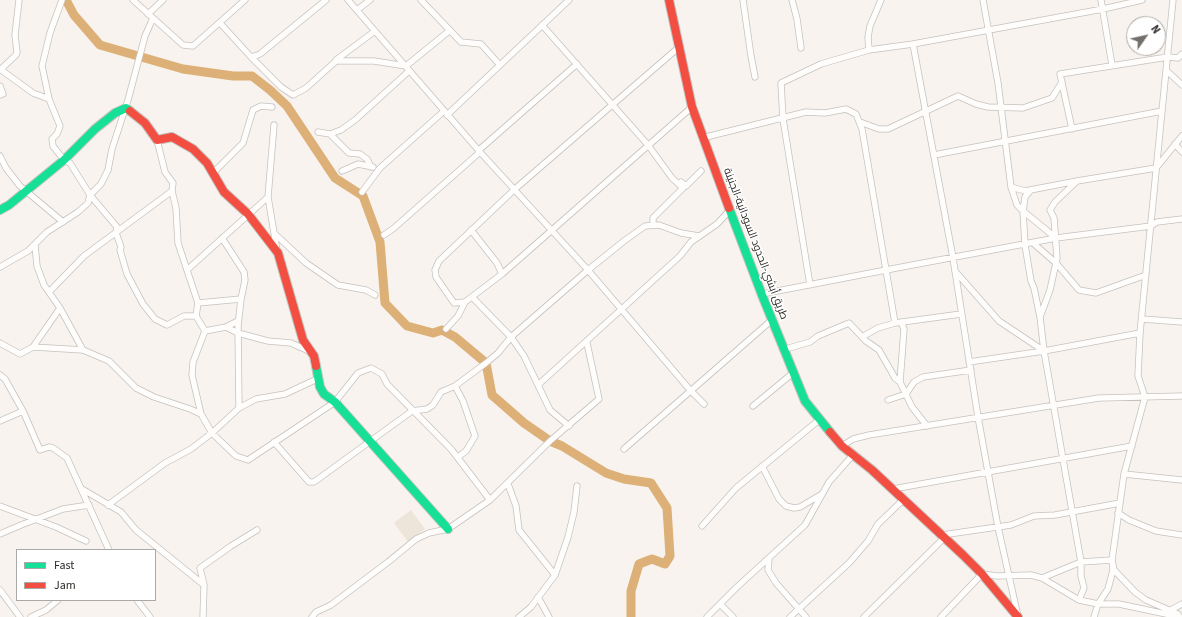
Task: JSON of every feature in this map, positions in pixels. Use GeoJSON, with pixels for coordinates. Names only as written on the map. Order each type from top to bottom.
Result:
{"type":"FeatureCollection","features":[{"type":"Feature","properties":{"kind":"main road","name":"طريق أبشي-الحدود السودانية-الجنينة"},"geometry":{"type":"LineString","coordinates":[[669,0],[678,48],[689,85],[692,107],[719,175],[730,210],[774,318],[793,373],[805,401],[844,444],[852,456],[872,470]]}},
{"type":"Feature","properties":{"kind":"main road"},"geometry":{"type":"LineString","coordinates":[[673,0],[689,85],[704,138]]}},
{"type":"Feature","properties":{"kind":"main road"},"geometry":{"type":"LineString","coordinates":[[0,210],[27,191],[64,160],[95,129],[115,113],[126,108],[145,123],[157,140],[172,137],[184,143],[199,154],[214,172],[224,192],[248,214],[278,253],[303,340],[313,353],[317,379],[324,394],[335,402],[448,530]]}},
{"type":"Feature","properties":{"kind":"main road"},"geometry":{"type":"LineString","coordinates":[[719,175],[766,293],[774,318],[789,348],[804,387],[820,418]]}},
{"type":"Feature","properties":{"kind":"main road"},"geometry":{"type":"LineString","coordinates":[[844,444],[861,454],[872,470],[982,574],[1018,617]]}},
{"type":"Feature","properties":{"kind":"street"},"geometry":{"type":"LineString","coordinates":[[19,0],[15,35],[17,52],[16,55],[1,66],[33,93],[48,99]]}},
{"type":"Feature","properties":{"kind":"street"},"geometry":{"type":"LineString","coordinates":[[62,0],[50,33],[42,66],[48,99],[60,126],[57,134],[52,139],[53,146],[64,160],[70,163],[90,195],[114,222],[127,274],[143,304],[155,319],[167,325],[184,316],[196,316]]}},
{"type":"Feature","properties":{"kind":"street"},"geometry":{"type":"LineString","coordinates":[[133,0],[183,45],[193,46],[245,0]]}},
{"type":"Feature","properties":{"kind":"street"},"geometry":{"type":"LineString","coordinates":[[148,14],[163,0]]}},
{"type":"Feature","properties":{"kind":"street"},"geometry":{"type":"LineString","coordinates":[[251,57],[260,54],[326,0]]}},
{"type":"Feature","properties":{"kind":"street"},"geometry":{"type":"LineString","coordinates":[[348,0],[479,151],[588,270],[621,311],[704,404]]}},
{"type":"Feature","properties":{"kind":"street"},"geometry":{"type":"LineString","coordinates":[[357,10],[370,0]]}},
{"type":"Feature","properties":{"kind":"street"},"geometry":{"type":"LineString","coordinates":[[421,0],[461,42],[481,44],[499,64]]}},
{"type":"Feature","properties":{"kind":"street"},"geometry":{"type":"LineString","coordinates":[[362,192],[380,168],[446,113],[569,0]]}},
{"type":"Feature","properties":{"kind":"street"},"geometry":{"type":"LineString","coordinates":[[743,0],[755,77]]}},
{"type":"Feature","properties":{"kind":"street"},"geometry":{"type":"LineString","coordinates":[[792,0],[797,19],[801,48]]}},
{"type":"Feature","properties":{"kind":"street"},"geometry":{"type":"LineString","coordinates":[[868,50],[870,26],[881,0]]}},
{"type":"Feature","properties":{"kind":"street"},"geometry":{"type":"LineString","coordinates":[[983,0],[990,30],[1007,141],[1011,187],[1017,205],[1056,238]]}},
{"type":"Feature","properties":{"kind":"street"},"geometry":{"type":"LineString","coordinates":[[1101,0],[1112,64]]}},
{"type":"Feature","properties":{"kind":"street"},"geometry":{"type":"LineString","coordinates":[[810,286],[783,119],[781,84],[821,64],[868,50],[913,44],[990,30],[1103,9],[1142,0]]}},
{"type":"Feature","properties":{"kind":"street"},"geometry":{"type":"LineString","coordinates":[[1094,617],[1098,604],[1108,589],[1113,570],[1112,560],[1124,474],[1145,397],[1138,376],[1140,333],[1173,0]]}},
{"type":"Feature","properties":{"kind":"street"},"geometry":{"type":"LineString","coordinates":[[0,267],[35,244],[47,232],[78,212],[88,203],[90,195],[104,178],[126,108],[145,36],[153,18]]}},
{"type":"Feature","properties":{"kind":"street"},"geometry":{"type":"LineString","coordinates":[[220,22],[280,87],[293,95],[306,88],[336,60],[375,31]]}},
{"type":"Feature","properties":{"kind":"street"},"geometry":{"type":"LineString","coordinates":[[542,24],[648,145],[672,178],[683,188],[653,218],[653,225]]}},
{"type":"Feature","properties":{"kind":"street"},"geometry":{"type":"LineString","coordinates":[[318,132],[330,134],[341,130],[355,120],[449,31]]}},
{"type":"Feature","properties":{"kind":"street"},"geometry":{"type":"LineString","coordinates":[[913,44],[953,258],[978,418],[998,527],[1018,617]]}},
{"type":"Feature","properties":{"kind":"street"},"geometry":{"type":"LineString","coordinates":[[465,302],[454,303],[436,277],[435,270],[439,262],[515,189],[678,48]]}},
{"type":"Feature","properties":{"kind":"street"},"geometry":{"type":"LineString","coordinates":[[1072,129],[1060,74],[1112,64],[1168,57],[1178,58],[1182,54]]}},
{"type":"Feature","properties":{"kind":"street"},"geometry":{"type":"LineString","coordinates":[[336,60],[374,62],[408,69]]}},
{"type":"Feature","properties":{"kind":"street"},"geometry":{"type":"LineString","coordinates":[[384,234],[394,228],[577,64]]}},
{"type":"Feature","properties":{"kind":"street"},"geometry":{"type":"LineString","coordinates":[[1167,71],[1182,85]]}},
{"type":"Feature","properties":{"kind":"street"},"geometry":{"type":"LineString","coordinates":[[860,122],[879,129],[888,129],[958,96],[976,104],[1001,108],[1023,108],[1037,105],[1052,98],[1062,82]]}},
{"type":"Feature","properties":{"kind":"street"},"geometry":{"type":"LineString","coordinates":[[0,86],[3,94],[0,96]]}},
{"type":"Feature","properties":{"kind":"street"},"geometry":{"type":"LineString","coordinates":[[214,172],[243,143],[253,110],[261,106],[272,107]]}},
{"type":"Feature","properties":{"kind":"street"},"geometry":{"type":"LineString","coordinates":[[446,329],[458,316],[465,302],[502,274],[551,229],[610,180],[692,107]]}},
{"type":"Feature","properties":{"kind":"street"},"geometry":{"type":"LineString","coordinates":[[704,138],[757,123],[783,119],[806,112],[825,114],[846,109],[856,114],[860,122],[886,270],[898,323],[904,329],[900,382]]}},
{"type":"Feature","properties":{"kind":"street"},"geometry":{"type":"LineString","coordinates":[[934,155],[1162,111]]}},
{"type":"Feature","properties":{"kind":"street"},"geometry":{"type":"LineString","coordinates":[[274,125],[268,197],[278,253]]}},
{"type":"Feature","properties":{"kind":"street"},"geometry":{"type":"LineString","coordinates":[[330,134],[349,153],[360,154],[367,159],[371,167]]}},
{"type":"Feature","properties":{"kind":"street"},"geometry":{"type":"LineString","coordinates":[[1011,187],[1025,191],[1156,168],[1182,136]]}},
{"type":"Feature","properties":{"kind":"street"},"geometry":{"type":"LineString","coordinates":[[157,140],[165,172],[173,183],[172,192],[176,208],[178,243],[198,303],[196,316],[205,331]]}},
{"type":"Feature","properties":{"kind":"street"},"geometry":{"type":"LineString","coordinates":[[1175,144],[1182,152]]}},
{"type":"Feature","properties":{"kind":"street"},"geometry":{"type":"LineString","coordinates":[[0,156],[6,168],[27,191],[63,222]]}},
{"type":"Feature","properties":{"kind":"street"},"geometry":{"type":"LineString","coordinates":[[661,163],[686,186],[701,171]]}},
{"type":"Feature","properties":{"kind":"street"},"geometry":{"type":"LineString","coordinates":[[342,171],[358,164],[380,168]]}},
{"type":"Feature","properties":{"kind":"street"},"geometry":{"type":"LineString","coordinates":[[1040,317],[1050,290],[1056,263],[1054,218],[1050,210],[1077,181]]}},
{"type":"Feature","properties":{"kind":"street"},"geometry":{"type":"LineString","coordinates":[[1031,190],[1025,197],[1023,211],[1025,246],[1031,281],[1034,288],[1040,317],[1044,351],[1062,459],[1081,562],[1081,576],[1084,588],[1079,600]]}},
{"type":"Feature","properties":{"kind":"street"},"geometry":{"type":"LineString","coordinates":[[49,292],[84,256],[172,192]]}},
{"type":"Feature","properties":{"kind":"street"},"geometry":{"type":"LineString","coordinates":[[187,270],[268,197]]}},
{"type":"Feature","properties":{"kind":"street"},"geometry":{"type":"LineString","coordinates":[[538,386],[680,256],[691,242],[717,224],[730,210]]}},
{"type":"Feature","properties":{"kind":"street"},"geometry":{"type":"LineString","coordinates":[[766,293],[810,286],[886,270],[1025,246],[1056,238],[1151,226],[1157,222],[1182,218]]}},
{"type":"Feature","properties":{"kind":"street"},"geometry":{"type":"LineString","coordinates":[[274,442],[308,482],[312,483],[412,411],[427,409],[433,405],[441,392],[455,386],[498,353],[511,337],[588,270],[645,226],[653,225],[699,236]]}},
{"type":"Feature","properties":{"kind":"street"},"geometry":{"type":"LineString","coordinates":[[471,230],[497,263],[502,274]]}},
{"type":"Feature","properties":{"kind":"street"},"geometry":{"type":"LineString","coordinates":[[274,233],[306,263],[338,285],[366,290],[376,295]]}},
{"type":"Feature","properties":{"kind":"street"},"geometry":{"type":"LineString","coordinates":[[222,238],[244,272],[245,280],[238,321],[239,408]]}},
{"type":"Feature","properties":{"kind":"street"},"geometry":{"type":"LineString","coordinates":[[1032,243],[1056,263],[1079,290],[1096,293],[1146,275]]}},
{"type":"Feature","properties":{"kind":"street"},"geometry":{"type":"LineString","coordinates":[[35,244],[37,266],[44,285],[60,308],[83,350]]}},
{"type":"Feature","properties":{"kind":"street"},"geometry":{"type":"LineString","coordinates":[[955,271],[998,322],[1044,351]]}},
{"type":"Feature","properties":{"kind":"street"},"geometry":{"type":"LineString","coordinates":[[198,303],[241,299]]}},
{"type":"Feature","properties":{"kind":"street"},"geometry":{"type":"LineString","coordinates":[[474,299],[511,337],[524,356],[550,410],[569,426]]}},
{"type":"Feature","properties":{"kind":"street"},"geometry":{"type":"LineString","coordinates":[[0,343],[20,354],[33,347],[60,308]]}},
{"type":"Feature","properties":{"kind":"street"},"geometry":{"type":"LineString","coordinates":[[862,337],[878,328],[898,323],[961,314]]}},
{"type":"Feature","properties":{"kind":"street"},"geometry":{"type":"LineString","coordinates":[[624,449],[774,318]]}},
{"type":"Feature","properties":{"kind":"street"},"geometry":{"type":"LineString","coordinates":[[1142,319],[1182,322]]}},
{"type":"Feature","properties":{"kind":"street"},"geometry":{"type":"LineString","coordinates":[[205,331],[226,327],[238,321]]}},
{"type":"Feature","properties":{"kind":"street"},"geometry":{"type":"LineString","coordinates":[[789,348],[810,342],[818,336],[849,323],[862,337],[879,350],[895,378],[900,382],[927,426]]}},
{"type":"Feature","properties":{"kind":"street"},"geometry":{"type":"LineString","coordinates":[[226,327],[238,333],[268,341],[291,343],[313,353]]}},
{"type":"Feature","properties":{"kind":"street"},"geometry":{"type":"LineString","coordinates":[[205,331],[193,362],[192,375],[200,414],[212,433],[236,456],[248,460],[335,402],[358,373],[371,368],[382,374],[387,384],[458,457],[490,500]]}},
{"type":"Feature","properties":{"kind":"street"},"geometry":{"type":"LineString","coordinates":[[969,362],[1044,351],[1140,333]]}},
{"type":"Feature","properties":{"kind":"street"},"geometry":{"type":"LineString","coordinates":[[312,617],[316,612],[331,605],[383,566],[416,539],[429,533],[448,530],[490,500],[508,484],[550,441],[599,399],[587,342]]}},
{"type":"Feature","properties":{"kind":"street"},"geometry":{"type":"LineString","coordinates":[[33,347],[83,350],[109,361],[136,388],[154,397],[190,409],[200,414]]}},
{"type":"Feature","properties":{"kind":"street"},"geometry":{"type":"LineString","coordinates":[[888,400],[906,394],[914,382],[923,377],[971,370]]}},
{"type":"Feature","properties":{"kind":"street"},"geometry":{"type":"LineString","coordinates":[[753,406],[793,373]]}},
{"type":"Feature","properties":{"kind":"street"},"geometry":{"type":"LineString","coordinates":[[0,375],[23,411],[40,450],[49,447],[60,452],[67,458],[109,549]]}},
{"type":"Feature","properties":{"kind":"street"},"geometry":{"type":"LineString","coordinates":[[108,505],[165,463],[191,449],[212,433],[239,408],[256,399],[285,394],[317,379]]}},
{"type":"Feature","properties":{"kind":"street"},"geometry":{"type":"LineString","coordinates":[[455,386],[463,401],[475,436],[466,451],[458,457]]}},
{"type":"Feature","properties":{"kind":"street"},"geometry":{"type":"LineString","coordinates":[[844,444],[869,435],[1099,398],[1182,396]]}},
{"type":"Feature","properties":{"kind":"street"},"geometry":{"type":"LineString","coordinates":[[0,421],[23,411]]}},
{"type":"Feature","properties":{"kind":"street"},"geometry":{"type":"LineString","coordinates":[[702,526],[736,488],[820,418]]}},
{"type":"Feature","properties":{"kind":"street"},"geometry":{"type":"LineString","coordinates":[[893,489],[1132,446]]}},
{"type":"Feature","properties":{"kind":"street"},"geometry":{"type":"LineString","coordinates":[[707,617],[805,525],[829,482],[852,456]]}},
{"type":"Feature","properties":{"kind":"street"},"geometry":{"type":"LineString","coordinates":[[762,466],[771,486],[786,506],[794,508],[800,507],[823,494]]}},
{"type":"Feature","properties":{"kind":"street"},"geometry":{"type":"LineString","coordinates":[[1124,474],[1182,480]]}},
{"type":"Feature","properties":{"kind":"street"},"geometry":{"type":"LineString","coordinates":[[508,484],[516,506],[519,530],[555,575]]}},
{"type":"Feature","properties":{"kind":"street"},"geometry":{"type":"LineString","coordinates":[[519,617],[531,607],[555,575],[574,512],[577,486]]}},
{"type":"Feature","properties":{"kind":"street"},"geometry":{"type":"LineString","coordinates":[[82,489],[121,512],[136,530],[204,585]]}},
{"type":"Feature","properties":{"kind":"street"},"geometry":{"type":"LineString","coordinates":[[790,617],[849,563],[868,541],[878,524],[904,499]]}},
{"type":"Feature","properties":{"kind":"street"},"geometry":{"type":"LineString","coordinates":[[864,617],[943,536],[1011,525],[1034,516],[1055,515],[1120,503]]}},
{"type":"Feature","properties":{"kind":"street"},"geometry":{"type":"LineString","coordinates":[[0,534],[21,524],[36,520],[63,509],[89,505]]}},
{"type":"Feature","properties":{"kind":"street"},"geometry":{"type":"LineString","coordinates":[[0,506],[86,541]]}},
{"type":"Feature","properties":{"kind":"street"},"geometry":{"type":"LineString","coordinates":[[1118,513],[1129,520],[1156,531],[1182,535]]}},
{"type":"Feature","properties":{"kind":"street"},"geometry":{"type":"LineString","coordinates":[[203,617],[204,585],[200,568],[257,530]]}},
{"type":"Feature","properties":{"kind":"street"},"geometry":{"type":"LineString","coordinates":[[769,558],[768,570],[776,582],[806,617]]}},
{"type":"Feature","properties":{"kind":"street"},"geometry":{"type":"LineString","coordinates":[[1042,578],[1081,562],[1112,560]]}},
{"type":"Feature","properties":{"kind":"street"},"geometry":{"type":"LineString","coordinates":[[1112,560],[1118,575],[1135,592],[1146,600],[1181,617]]}},
{"type":"Feature","properties":{"kind":"street"},"geometry":{"type":"LineString","coordinates":[[941,617],[982,574],[997,576],[1008,574],[1031,575],[1042,578],[1079,600],[1098,604],[1119,604],[1181,617]]}},
{"type":"Feature","properties":{"kind":"street"},"geometry":{"type":"LineString","coordinates":[[0,590],[20,617]]}},
{"type":"Feature","properties":{"kind":"street"},"geometry":{"type":"LineString","coordinates":[[538,597],[549,617]]}},
{"type":"Feature","properties":{"kind":"street"},"geometry":{"type":"LineString","coordinates":[[31,617],[46,610],[57,601]]}},
{"type":"Feature","properties":{"kind":"street"},"geometry":{"type":"LineString","coordinates":[[138,601],[150,617]]}},
{"type":"Feature","properties":{"kind":"street"},"geometry":{"type":"LineString","coordinates":[[720,604],[733,617]]}},
{"type":"Feature","properties":{"kind":"street"},"geometry":{"type":"LineString","coordinates":[[1169,611],[1182,604]]}},
{"type":"Feature","properties":{"kind":"street"},"geometry":{"type":"LineString","coordinates":[[1150,611],[1154,617]]}},
{"type":"Feature","properties":{"kind":"shaded area"},"geometry":{"type":"Polygon","coordinates":[[[411,510],[425,529],[408,542],[394,523],[411,510]]]}},
{"type":"Feature","properties":{"kind":"waterway"},"geometry":{"type":"LineString","coordinates":[[66,0],[74,15],[100,45],[183,69],[233,76],[252,76],[270,90],[287,106],[335,178],[363,196],[380,242],[385,303],[407,326],[433,333],[442,330],[455,337],[486,363],[492,395],[524,423],[550,441],[562,446],[606,473],[624,479],[651,483],[667,508],[670,556],[665,564],[652,559],[639,564],[631,591],[631,617]]}},
{"type":"Feature","properties":{"kind":"traffic: fast"},"geometry":{"type":"LineString","coordinates":[[0,210],[9,205],[64,160],[95,129],[115,113],[126,108],[130,111]]}},
{"type":"Feature","properties":{"kind":"traffic: fast"},"geometry":{"type":"LineString","coordinates":[[729,208],[805,401],[830,432]]}},
{"type":"Feature","properties":{"kind":"traffic: fast"},"geometry":{"type":"LineString","coordinates":[[316,366],[320,387],[324,394],[335,402],[448,529]]}},
{"type":"Feature","properties":{"kind":"traffic: jam"},"geometry":{"type":"LineString","coordinates":[[669,0],[692,107],[729,208]]}},
{"type":"Feature","properties":{"kind":"traffic: jam"},"geometry":{"type":"LineString","coordinates":[[130,111],[145,123],[157,140],[172,137],[193,149],[207,163],[224,192],[248,214],[278,253],[303,340],[314,356],[316,366]]}},
{"type":"Feature","properties":{"kind":"traffic: jam"},"geometry":{"type":"LineString","coordinates":[[830,432],[842,446],[872,470],[963,555],[982,574],[1018,617]]}}]}
